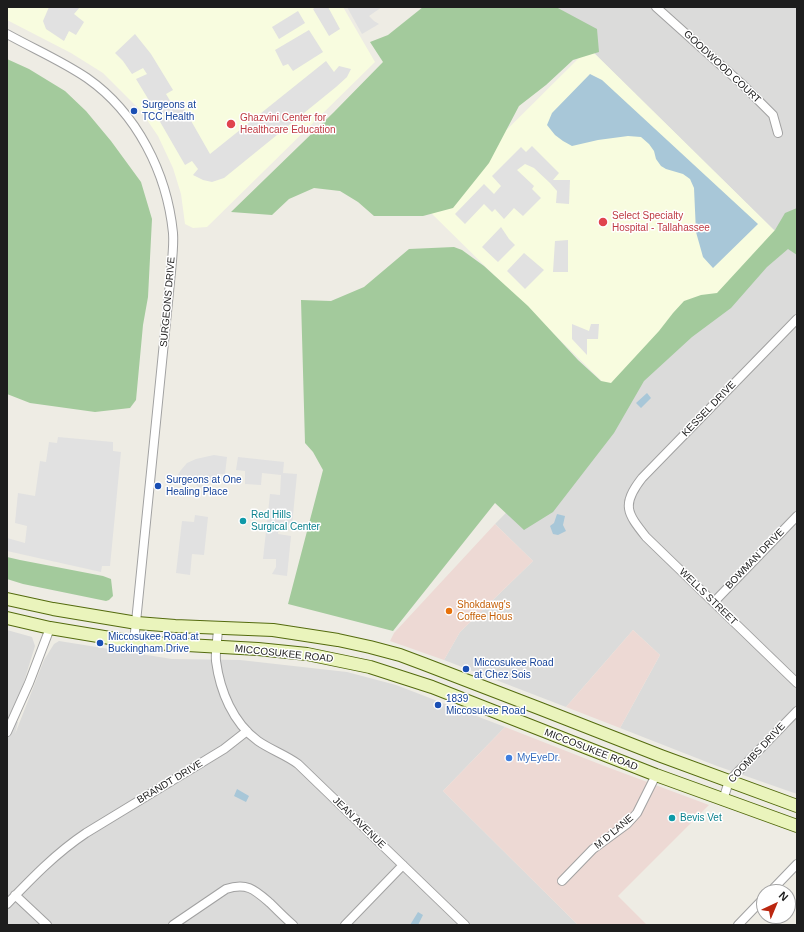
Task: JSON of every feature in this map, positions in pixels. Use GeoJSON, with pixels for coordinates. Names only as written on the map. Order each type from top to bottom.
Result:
{"type":"FeatureCollection","features":[{"type":"Feature","properties":{"kind":"street","name":"GOODWOOD COURT"},"geometry":{"type":"LineString","coordinates":[[656,7],[743,85],[772,115],[778,133]]}},
{"type":"Feature","properties":{"kind":"street","name":"SURGEONS DRIVE"},"geometry":{"type":"LineString","coordinates":[[7,34],[87,78],[122,111],[139,133],[156,163],[169,208],[173,234],[171,272],[134,642]]}},
{"type":"Feature","properties":{"kind":"street","name":"KESSEL DRIVE"},"geometry":{"type":"LineString","coordinates":[[629,504],[634,490],[642,478],[797,319]]}},
{"type":"Feature","properties":{"kind":"street","name":"WELLS STREET"},"geometry":{"type":"LineString","coordinates":[[629,504],[630,516],[646,538],[797,683]]}},
{"type":"Feature","properties":{"kind":"street","name":"BOWMAN DRIVE"},"geometry":{"type":"LineString","coordinates":[[714,602],[797,516]]}},
{"type":"Feature","properties":{"kind":"street","name":"MICCOSUKEE ROAD"},"geometry":{"type":"LineString","coordinates":[[7,599],[53,609],[137,622],[175,626],[273,630],[338,640],[400,655],[729,782],[797,806]]}},
{"type":"Feature","properties":{"kind":"street","name":"MICCOSUKEE ROAD"},"geometry":{"type":"LineString","coordinates":[[7,618],[50,628],[134,642],[258,649],[307,654],[370,668],[416,681],[656,775],[797,826]]}},
{"type":"Feature","properties":{"kind":"street"},"geometry":{"type":"LineString","coordinates":[[218,627],[216,660],[220,680],[225,697],[247,731]]}},
{"type":"Feature","properties":{"kind":"street"},"geometry":{"type":"LineString","coordinates":[[7,732],[29,683],[50,628]]}},
{"type":"Feature","properties":{"kind":"street"},"geometry":{"type":"LineString","coordinates":[[416,681],[424,664]]}},
{"type":"Feature","properties":{"kind":"street","name":"COOMBS DRIVE"},"geometry":{"type":"LineString","coordinates":[[723,800],[729,782],[797,711]]}},
{"type":"Feature","properties":{"kind":"street","name":"JEAN AVENUE"},"geometry":{"type":"LineString","coordinates":[[247,731],[267,746],[298,764],[465,925]]}},
{"type":"Feature","properties":{"kind":"street","name":"BRANDT DRIVE"},"geometry":{"type":"LineString","coordinates":[[7,904],[49,860],[86,832],[224,749],[247,731]]}},
{"type":"Feature","properties":{"kind":"street","name":"M D LANE"},"geometry":{"type":"LineString","coordinates":[[562,881],[593,849],[627,824],[637,813],[656,775]]}},
{"type":"Feature","properties":{"kind":"street"},"geometry":{"type":"LineString","coordinates":[[778,884],[797,864]]}},
{"type":"Feature","properties":{"kind":"street"},"geometry":{"type":"LineString","coordinates":[[345,925],[403,865]]}},
{"type":"Feature","properties":{"kind":"street"},"geometry":{"type":"LineString","coordinates":[[173,925],[226,889],[242,886],[258,892],[293,925]]}},
{"type":"Feature","properties":{"kind":"street"},"geometry":{"type":"LineString","coordinates":[[15,895],[47,925]]}},
{"type":"Feature","properties":{"kind":"street"},"geometry":{"type":"LineString","coordinates":[[738,925],[756,906]]}},
{"type":"Feature","properties":{"kind":"shaded area","name":"Ghazvini Center for Healthcare Education"},"geometry":{"type":"Polygon","coordinates":[[[7,7],[343,7],[375,62],[207,227],[193,228],[185,224],[181,194],[173,168],[158,136],[141,111],[103,73],[71,53],[7,20],[7,7]]]}},
{"type":"Feature","properties":{"kind":"shaded area"},"geometry":{"type":"Polygon","coordinates":[[[49,7],[80,7],[74,14],[84,22],[76,35],[69,31],[64,41],[46,29],[43,21],[49,7]]]}},
{"type":"Feature","properties":{"kind":"shaded area"},"geometry":{"type":"Polygon","coordinates":[[[316,7],[328,7],[340,29],[329,36],[313,9],[316,7]]]}},
{"type":"Feature","properties":{"kind":"shaded area"},"geometry":{"type":"Polygon","coordinates":[[[347,7],[382,7],[369,16],[379,24],[362,34],[347,7]]]}},
{"type":"Feature","properties":{"kind":"shaded area"},"geometry":{"type":"Polygon","coordinates":[[[547,7],[797,7],[797,794],[717,766],[620,728],[660,655],[633,630],[566,707],[444,660],[460,632],[533,561],[495,524],[779,235],[547,7]]]}},
{"type":"Feature","properties":{"kind":"shaded area"},"geometry":{"type":"Polygon","coordinates":[[[298,11],[305,23],[279,39],[272,27],[298,11]]]}},
{"type":"Feature","properties":{"kind":"shaded area"},"geometry":{"type":"Polygon","coordinates":[[[309,30],[323,52],[293,71],[288,64],[283,66],[275,50],[309,30]]]}},
{"type":"Feature","properties":{"kind":"shaded area"},"geometry":{"type":"Polygon","coordinates":[[[135,34],[151,54],[173,90],[166,94],[175,109],[182,105],[210,154],[326,61],[334,72],[339,66],[351,69],[347,77],[336,87],[224,178],[212,182],[203,180],[193,175],[198,169],[192,161],[185,165],[159,120],[164,116],[156,100],[150,102],[136,79],[147,74],[143,68],[132,74],[115,53],[135,34]]]}},
{"type":"Feature","properties":{"kind":"shaded area","name":"Select Specialty Hospital - Tallahassee"},"geometry":{"type":"Polygon","coordinates":[[[589,48],[779,235],[619,398],[427,209],[589,48]]]}},
{"type":"Feature","properties":{"kind":"shaded area"},"geometry":{"type":"Polygon","coordinates":[[[532,146],[559,173],[553,180],[570,180],[569,204],[556,203],[557,191],[534,168],[525,164],[517,170],[534,186],[532,189],[541,198],[523,216],[514,208],[504,219],[495,209],[492,212],[484,204],[465,224],[455,214],[484,184],[494,194],[501,186],[492,176],[521,147],[526,152],[532,146]]]}},
{"type":"Feature","properties":{"kind":"shaded area"},"geometry":{"type":"Polygon","coordinates":[[[501,227],[515,245],[498,262],[482,247],[501,227]]]}},
{"type":"Feature","properties":{"kind":"shaded area"},"geometry":{"type":"Polygon","coordinates":[[[568,240],[568,272],[553,272],[555,241],[568,240]]]}},
{"type":"Feature","properties":{"kind":"shaded area"},"geometry":{"type":"Polygon","coordinates":[[[524,253],[544,270],[525,289],[507,271],[524,253]]]}},
{"type":"Feature","properties":{"kind":"shaded area"},"geometry":{"type":"Polygon","coordinates":[[[572,324],[589,331],[591,324],[599,324],[598,339],[587,339],[587,355],[572,339],[572,324]]]}},
{"type":"Feature","properties":{"kind":"shaded area"},"geometry":{"type":"Polygon","coordinates":[[[58,437],[113,442],[113,451],[121,452],[110,566],[102,566],[101,572],[7,551],[7,538],[25,543],[27,526],[15,523],[18,493],[35,496],[40,461],[46,462],[49,442],[57,443],[58,437]]]}},
{"type":"Feature","properties":{"kind":"shaded area"},"geometry":{"type":"Polygon","coordinates":[[[214,455],[227,457],[225,474],[220,474],[219,480],[209,481],[200,488],[194,483],[182,482],[175,479],[187,463],[196,459],[214,455]]]}},
{"type":"Feature","properties":{"kind":"shaded area"},"geometry":{"type":"Polygon","coordinates":[[[238,457],[284,462],[283,473],[297,474],[292,525],[279,524],[278,534],[291,536],[287,576],[272,574],[276,567],[276,559],[263,559],[270,494],[280,495],[281,475],[262,473],[261,485],[245,484],[245,471],[236,470],[238,457]]]}},
{"type":"Feature","properties":{"kind":"shaded area"},"geometry":{"type":"Polygon","coordinates":[[[195,515],[208,517],[204,555],[192,554],[190,575],[176,573],[182,521],[194,522],[195,515]]]}},
{"type":"Feature","properties":{"kind":"shaded area"},"geometry":{"type":"Polygon","coordinates":[[[495,524],[533,561],[460,632],[444,660],[390,641],[394,633],[495,524]]]}},
{"type":"Feature","properties":{"kind":"shaded area"},"geometry":{"type":"Polygon","coordinates":[[[7,630],[32,637],[35,646],[22,688],[8,718],[18,722],[15,734],[44,660],[54,644],[59,641],[172,659],[240,660],[347,672],[396,685],[505,727],[443,791],[578,925],[7,925],[7,630]]]}},
{"type":"Feature","properties":{"kind":"shaded area"},"geometry":{"type":"Polygon","coordinates":[[[633,630],[660,655],[620,728],[566,707],[633,630]]]}},
{"type":"Feature","properties":{"kind":"shaded area"},"geometry":{"type":"Polygon","coordinates":[[[505,727],[709,805],[618,896],[647,925],[578,925],[443,791],[505,727]]]}},
{"type":"Feature","properties":{"kind":"green space"},"geometry":{"type":"Polygon","coordinates":[[[423,7],[556,7],[597,29],[599,52],[573,60],[546,85],[519,106],[489,163],[453,208],[423,216],[374,216],[358,202],[340,191],[314,188],[289,199],[272,215],[231,212],[383,62],[370,42],[388,35],[423,7]]]}},
{"type":"Feature","properties":{"kind":"green space"},"geometry":{"type":"Polygon","coordinates":[[[7,59],[29,69],[65,91],[86,111],[111,141],[141,182],[152,219],[148,297],[143,325],[136,400],[130,408],[95,412],[30,403],[7,394],[7,59]]]}},
{"type":"Feature","properties":{"kind":"green space"},"geometry":{"type":"Polygon","coordinates":[[[797,208],[797,255],[788,249],[767,267],[731,308],[692,337],[644,381],[614,433],[553,512],[524,530],[495,503],[393,631],[288,604],[323,470],[313,452],[305,443],[301,300],[331,301],[364,287],[409,249],[454,247],[462,250],[484,266],[528,306],[578,360],[601,381],[611,383],[659,331],[684,301],[701,295],[717,293],[775,230],[785,213],[797,208]]]}},
{"type":"Feature","properties":{"kind":"green space"},"geometry":{"type":"Polygon","coordinates":[[[7,557],[103,576],[111,579],[113,596],[106,601],[23,584],[7,579],[7,557]]]}},
{"type":"Feature","properties":{"kind":"water"},"geometry":{"type":"Polygon","coordinates":[[[590,74],[602,80],[758,224],[713,268],[703,257],[696,232],[694,188],[690,179],[683,174],[661,166],[656,159],[654,151],[641,137],[628,136],[598,140],[572,146],[555,135],[547,125],[552,113],[590,74]]]}},
{"type":"Feature","properties":{"kind":"water"},"geometry":{"type":"Polygon","coordinates":[[[647,393],[651,398],[641,408],[636,403],[647,393]]]}},
{"type":"Feature","properties":{"kind":"water"},"geometry":{"type":"Polygon","coordinates":[[[557,514],[565,516],[563,525],[566,531],[558,535],[553,534],[550,526],[554,523],[557,514]]]}},
{"type":"Feature","properties":{"kind":"water"},"geometry":{"type":"Polygon","coordinates":[[[237,789],[249,796],[246,802],[234,796],[237,789]]]}},
{"type":"Feature","properties":{"kind":"water"},"geometry":{"type":"Polygon","coordinates":[[[418,912],[423,915],[418,925],[410,925],[418,912]]]}},
{"type":"Feature","properties":{"kind":"place","name":"Surgeons at TCC Health"},"geometry":{"type":"Point","coordinates":[134,111]}},
{"type":"Feature","properties":{"kind":"place","name":"Ghazvini Center for Healthcare Education"},"geometry":{"type":"Point","coordinates":[231,124]}},
{"type":"Feature","properties":{"kind":"place","name":"Select Specialty Hospital - Tallahassee"},"geometry":{"type":"Point","coordinates":[603,222]}},
{"type":"Feature","properties":{"kind":"place","name":"Surgeons at One Healing Place"},"geometry":{"type":"Point","coordinates":[158,486]}},
{"type":"Feature","properties":{"kind":"place","name":"Red Hills Surgical Center"},"geometry":{"type":"Point","coordinates":[243,521]}},
{"type":"Feature","properties":{"kind":"place","name":"Shokdawg's Coffee Hous"},"geometry":{"type":"Point","coordinates":[449,611]}},
{"type":"Feature","properties":{"kind":"place","name":"Miccosukee Road at Buckingham Drive"},"geometry":{"type":"Point","coordinates":[100,643]}},
{"type":"Feature","properties":{"kind":"place","name":"Miccosukee Road at Chez Sois"},"geometry":{"type":"Point","coordinates":[466,669]}},
{"type":"Feature","properties":{"kind":"place","name":"1839 Miccosukee Road"},"geometry":{"type":"Point","coordinates":[438,705]}},
{"type":"Feature","properties":{"kind":"place","name":"MyEyeDr."},"geometry":{"type":"Point","coordinates":[509,758]}},
{"type":"Feature","properties":{"kind":"place","name":"Bevis Vet"},"geometry":{"type":"Point","coordinates":[672,818]}}]}
